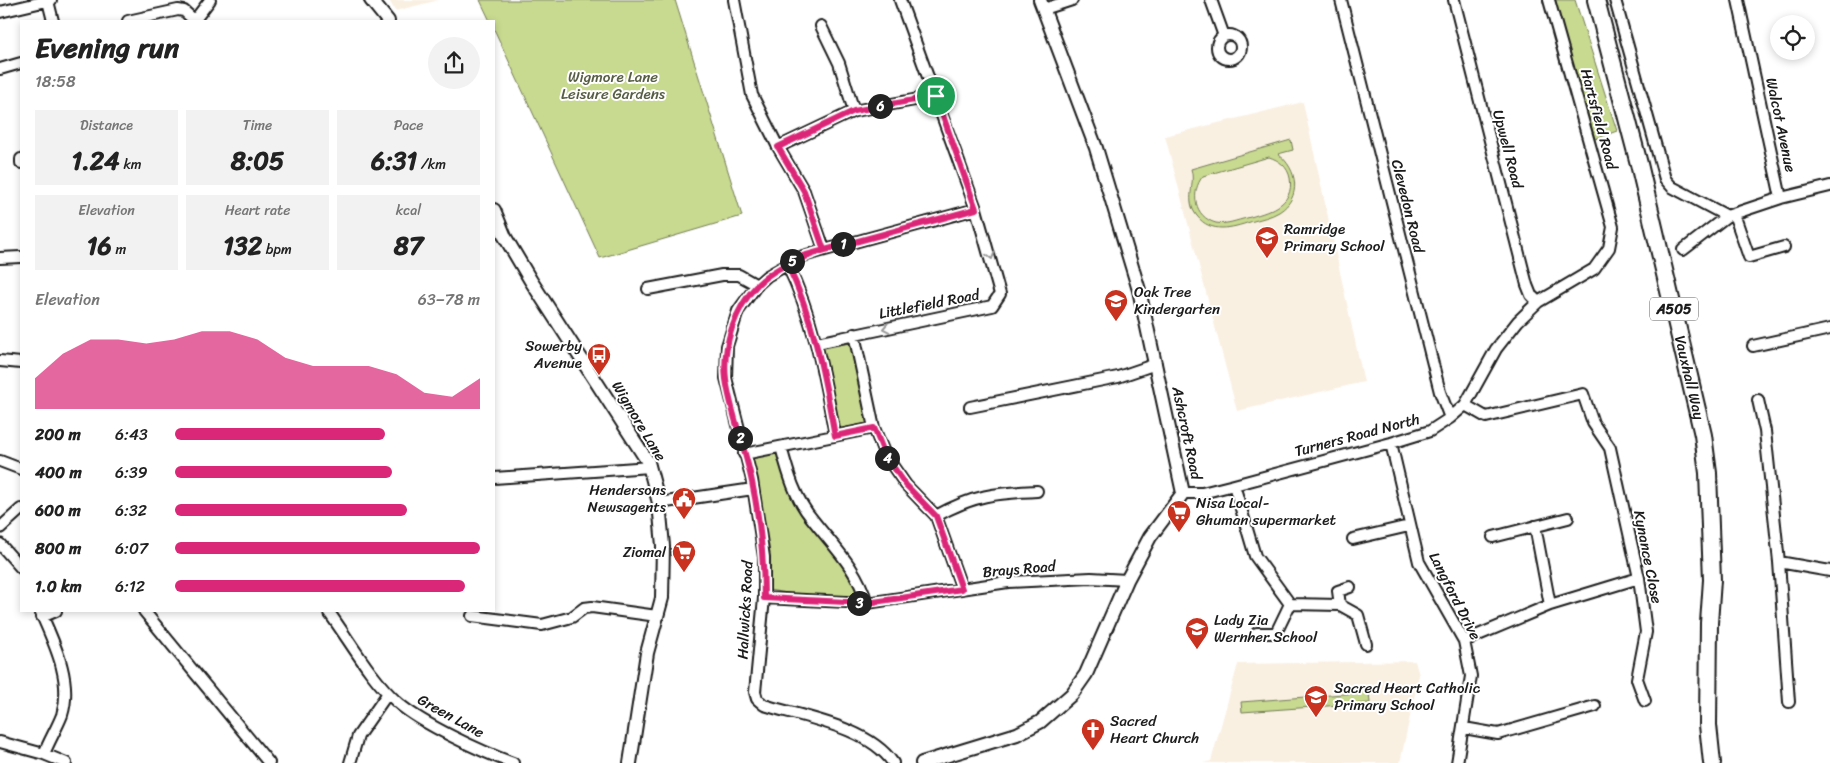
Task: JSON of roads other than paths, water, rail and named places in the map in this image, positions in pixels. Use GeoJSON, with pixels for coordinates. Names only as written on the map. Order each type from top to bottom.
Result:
{"type":"FeatureCollection","features":[{"type":"Feature","properties":{"kind":"main road","name":"Vauxhall Way"},"geometry":{"type":"LineString","coordinates":[[1596,0],[1641,173],[1702,434],[1708,473],[1712,580],[1709,623],[1708,725],[1712,763]]}},
{"type":"Feature","properties":{"kind":"street"},"geometry":{"type":"LineString","coordinates":[[0,12],[49,0],[53,20]]}},
{"type":"Feature","properties":{"kind":"street"},"geometry":{"type":"LineString","coordinates":[[195,20],[210,0]]}},
{"type":"Feature","properties":{"kind":"street"},"geometry":{"type":"LineString","coordinates":[[372,0],[387,20]]}},
{"type":"Feature","properties":{"kind":"street"},"geometry":{"type":"LineString","coordinates":[[734,0],[752,95],[778,147],[804,191],[824,250]]}},
{"type":"Feature","properties":{"kind":"street","name":"Littlefield Road"},"geometry":{"type":"LineString","coordinates":[[817,343],[992,306],[1000,294],[976,209],[900,0]]}},
{"type":"Feature","properties":{"kind":"street"},"geometry":{"type":"LineString","coordinates":[[1042,5],[1072,0]]}},
{"type":"Feature","properties":{"kind":"street"},"geometry":{"type":"LineString","coordinates":[[1211,0],[1224,36]]}},
{"type":"Feature","properties":{"kind":"street","name":"Clevedon Road"},"geometry":{"type":"LineString","coordinates":[[1341,0],[1440,392],[1450,418]]}},
{"type":"Feature","properties":{"kind":"street","name":"Upwell Road"},"geometry":{"type":"LineString","coordinates":[[1454,0],[1527,285],[1538,302]]}},
{"type":"Feature","properties":{"kind":"street","name":"Hartsfield Road"},"geometry":{"type":"LineString","coordinates":[[1549,0],[1613,227],[1609,248]]}},
{"type":"Feature","properties":{"kind":"street"},"geometry":{"type":"LineString","coordinates":[[1615,0],[1665,179],[1672,187],[1730,215],[1748,257],[1784,247]]}},
{"type":"Feature","properties":{"kind":"street","name":"Walcot Avenue"},"geometry":{"type":"LineString","coordinates":[[1738,0],[1781,198]]}},
{"type":"Feature","properties":{"kind":"street","name":"Ashcroft Road"},"geometry":{"type":"LineString","coordinates":[[922,763],[1017,734],[1057,709],[1072,694],[1086,674],[1127,580],[1150,537],[1183,493],[1139,290],[1096,148],[1042,5]]}},
{"type":"Feature","properties":{"kind":"street"},"geometry":{"type":"LineString","coordinates":[[133,20],[178,10],[190,15],[193,20]]}},
{"type":"Feature","properties":{"kind":"street"},"geometry":{"type":"LineString","coordinates":[[821,26],[839,64],[854,111]]}},
{"type":"Feature","properties":{"kind":"street"},"geometry":{"type":"LineString","coordinates":[[0,69],[20,63]]}},
{"type":"Feature","properties":{"kind":"street"},"geometry":{"type":"LineString","coordinates":[[778,147],[854,111],[936,96]]}},
{"type":"Feature","properties":{"kind":"street"},"geometry":{"type":"LineString","coordinates":[[1683,250],[1730,215],[1781,198],[1830,186]]}},
{"type":"Feature","properties":{"kind":"street","name":"Hallwicks Road"},"geometry":{"type":"LineString","coordinates":[[893,763],[880,748],[852,732],[764,705],[758,699],[755,692],[764,598],[764,557],[753,489],[726,378],[727,346],[738,312],[757,285],[787,264],[824,250],[976,209]]}},
{"type":"Feature","properties":{"kind":"street","name":"Wigmore Lane"},"geometry":{"type":"LineString","coordinates":[[495,212],[505,237],[531,281],[650,467],[659,503],[664,577],[657,616],[647,653],[630,763]]}},
{"type":"Feature","properties":{"kind":"street","name":"Turners Road North"},"geometry":{"type":"LineString","coordinates":[[1183,493],[1202,493],[1234,485],[1430,431],[1465,405],[1506,334],[1538,302],[1594,268],[1609,248]]}},
{"type":"Feature","properties":{"kind":"street"},"geometry":{"type":"LineString","coordinates":[[0,258],[20,258]]}},
{"type":"Feature","properties":{"kind":"street"},"geometry":{"type":"LineString","coordinates":[[787,264],[802,294],[817,343],[835,436]]}},
{"type":"Feature","properties":{"kind":"street"},"geometry":{"type":"LineString","coordinates":[[648,289],[722,275],[739,275],[757,285]]}},
{"type":"Feature","properties":{"kind":"street"},"geometry":{"type":"LineString","coordinates":[[1753,346],[1830,329]]}},
{"type":"Feature","properties":{"kind":"street"},"geometry":{"type":"LineString","coordinates":[[854,334],[874,428],[885,455],[906,485],[936,516],[962,589]]}},
{"type":"Feature","properties":{"kind":"street"},"geometry":{"type":"LineString","coordinates":[[0,361],[20,363]]}},
{"type":"Feature","properties":{"kind":"street"},"geometry":{"type":"LineString","coordinates":[[970,407],[1118,377],[1156,364]]}},
{"type":"Feature","properties":{"kind":"street","name":"Kynance Close"},"geometry":{"type":"LineString","coordinates":[[1465,405],[1486,417],[1583,394],[1593,423],[1610,448],[1639,578],[1646,632],[1637,679],[1645,701]]}},
{"type":"Feature","properties":{"kind":"street"},"geometry":{"type":"LineString","coordinates":[[1758,400],[1765,431],[1779,562],[1790,702]]}},
{"type":"Feature","properties":{"kind":"street"},"geometry":{"type":"LineString","coordinates":[[744,454],[874,428]]}},
{"type":"Feature","properties":{"kind":"street","name":"Langford Drive"},"geometry":{"type":"LineString","coordinates":[[1391,443],[1419,562],[1464,641],[1471,676],[1457,763]]}},
{"type":"Feature","properties":{"kind":"street"},"geometry":{"type":"LineString","coordinates":[[780,447],[792,487],[812,520],[849,563],[862,586],[867,603]]}},
{"type":"Feature","properties":{"kind":"street"},"geometry":{"type":"LineString","coordinates":[[0,461],[20,469]]}},
{"type":"Feature","properties":{"kind":"street"},"geometry":{"type":"LineString","coordinates":[[495,478],[650,467]]}},
{"type":"Feature","properties":{"kind":"street"},"geometry":{"type":"LineString","coordinates":[[1234,485],[1255,556],[1290,604]]}},
{"type":"Feature","properties":{"kind":"street"},"geometry":{"type":"LineString","coordinates":[[659,503],[753,489]]}},
{"type":"Feature","properties":{"kind":"street"},"geometry":{"type":"LineString","coordinates":[[936,516],[961,502],[992,494],[1037,491]]}},
{"type":"Feature","properties":{"kind":"street"},"geometry":{"type":"LineString","coordinates":[[0,528],[20,510]]}},
{"type":"Feature","properties":{"kind":"street"},"geometry":{"type":"LineString","coordinates":[[1494,537],[1568,518]]}},
{"type":"Feature","properties":{"kind":"street"},"geometry":{"type":"LineString","coordinates":[[1353,539],[1409,526]]}},
{"type":"Feature","properties":{"kind":"street"},"geometry":{"type":"LineString","coordinates":[[1535,526],[1550,605]]}},
{"type":"Feature","properties":{"kind":"street"},"geometry":{"type":"LineString","coordinates":[[0,544],[13,556],[20,566]]}},
{"type":"Feature","properties":{"kind":"street"},"geometry":{"type":"LineString","coordinates":[[1779,562],[1830,571]]}},
{"type":"Feature","properties":{"kind":"street","name":"Brays Road"},"geometry":{"type":"LineString","coordinates":[[764,598],[867,603],[1008,582],[1092,578],[1127,580]]}},
{"type":"Feature","properties":{"kind":"street"},"geometry":{"type":"LineString","coordinates":[[1464,641],[1550,605],[1639,578]]}},
{"type":"Feature","properties":{"kind":"street"},"geometry":{"type":"LineString","coordinates":[[1340,605],[1338,591],[1350,587]]}},
{"type":"Feature","properties":{"kind":"street"},"geometry":{"type":"LineString","coordinates":[[1290,604],[1340,605],[1358,615],[1366,644]]}},
{"type":"Feature","properties":{"kind":"street"},"geometry":{"type":"LineString","coordinates":[[1257,633],[1276,633],[1290,604]]}},
{"type":"Feature","properties":{"kind":"street"},"geometry":{"type":"LineString","coordinates":[[472,616],[542,625],[572,617],[584,608],[592,607],[657,616]]}},
{"type":"Feature","properties":{"kind":"street"},"geometry":{"type":"LineString","coordinates":[[145,612],[269,763]]}},
{"type":"Feature","properties":{"kind":"street","name":"Green Lane"},"geometry":{"type":"LineString","coordinates":[[329,612],[388,693],[412,713],[492,759],[513,763]]}},
{"type":"Feature","properties":{"kind":"street"},"geometry":{"type":"LineString","coordinates":[[41,614],[65,682],[62,715],[44,754]]}},
{"type":"Feature","properties":{"kind":"street"},"geometry":{"type":"LineString","coordinates":[[350,763],[358,736],[388,693]]}},
{"type":"Feature","properties":{"kind":"street"},"geometry":{"type":"LineString","coordinates":[[1464,728],[1498,734],[1595,706]]}},
{"type":"Feature","properties":{"kind":"street"},"geometry":{"type":"LineString","coordinates":[[0,742],[44,754],[66,763]]}},
{"type":"Feature","properties":{"kind":"place","name":"Ramridge Primary School"},"geometry":{"type":"Point","coordinates":[1267,259]}},
{"type":"Feature","properties":{"kind":"place","name":"Oak Tree Kindergarten"},"geometry":{"type":"Point","coordinates":[1116,322]}},
{"type":"Feature","properties":{"kind":"place","name":"Sowerby Avenue"},"geometry":{"type":"Point","coordinates":[599,376]}},
{"type":"Feature","properties":{"kind":"place","name":"Hendersons Newsagents"},"geometry":{"type":"Point","coordinates":[684,520]}},
{"type":"Feature","properties":{"kind":"place","name":"Nisa Local- Ghuman supermarket"},"geometry":{"type":"Point","coordinates":[1179,533]}},
{"type":"Feature","properties":{"kind":"place","name":"Ziomal"},"geometry":{"type":"Point","coordinates":[684,573]}},
{"type":"Feature","properties":{"kind":"place","name":"Lady Zia Wernher School"},"geometry":{"type":"Point","coordinates":[1197,650]}},
{"type":"Feature","properties":{"kind":"place","name":"Sacred Heart Catholic Primary School"},"geometry":{"type":"Point","coordinates":[1316,718]}},
{"type":"Feature","properties":{"kind":"place","name":"Sacred Heart Church"},"geometry":{"type":"Point","coordinates":[1093,751]}},
{"type":"Feature","properties":{"kind":"park label","name":"Wigmore Lane Leisure Gardens"},"geometry":{"type":"Point","coordinates":[613,86]}}]}
